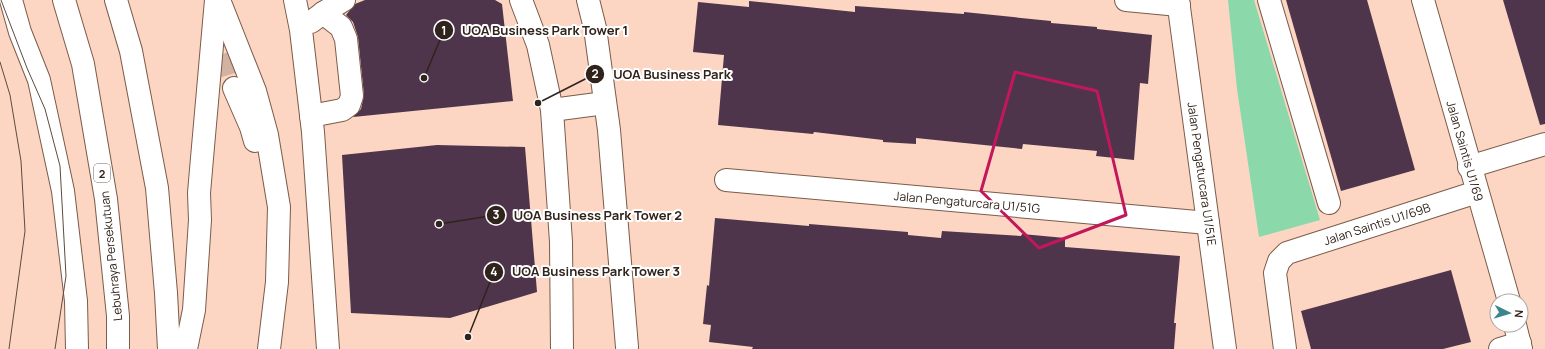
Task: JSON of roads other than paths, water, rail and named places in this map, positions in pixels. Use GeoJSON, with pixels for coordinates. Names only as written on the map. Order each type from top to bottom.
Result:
{"type":"FeatureCollection","features":[{"type":"Feature","properties":{"kind":"main road"},"geometry":{"type":"LineString","coordinates":[[11,0],[20,32],[39,80],[63,191],[76,301],[77,349]]}},
{"type":"Feature","properties":{"kind":"main road","name":"Lebuhraya Persekutuan"},"geometry":{"type":"LineString","coordinates":[[64,0],[83,64],[106,199],[118,316],[118,349]]}},
{"type":"Feature","properties":{"kind":"main road"},"geometry":{"type":"LineString","coordinates":[[116,0],[131,51],[157,188],[169,349]]}},
{"type":"Feature","properties":{"kind":"main road"},"geometry":{"type":"LineString","coordinates":[[186,349],[194,310],[200,220],[199,193],[201,165],[217,0]]}},
{"type":"Feature","properties":{"kind":"main road"},"geometry":{"type":"LineString","coordinates":[[217,0],[255,91],[267,135],[279,207],[277,282],[269,349]]}},
{"type":"Feature","properties":{"kind":"main road"},"geometry":{"type":"LineString","coordinates":[[295,0],[301,30],[311,116],[328,349]]}},
{"type":"Feature","properties":{"kind":"main road"},"geometry":{"type":"LineString","coordinates":[[301,30],[322,13],[344,0]]}},
{"type":"Feature","properties":{"kind":"main road"},"geometry":{"type":"LineString","coordinates":[[521,0],[538,45],[552,110],[561,242],[562,349]]}},
{"type":"Feature","properties":{"kind":"main road"},"geometry":{"type":"LineString","coordinates":[[588,0],[595,28],[609,130],[632,348]]}},
{"type":"Feature","properties":{"kind":"main road"},"geometry":{"type":"LineString","coordinates":[[1126,0],[1178,3]]}},
{"type":"Feature","properties":{"kind":"main road"},"geometry":{"type":"LineString","coordinates":[[1269,0],[1329,203]]}},
{"type":"Feature","properties":{"kind":"main road","name":"Jalan Saintis U1/69"},"geometry":{"type":"LineString","coordinates":[[1423,0],[1507,293]]}},
{"type":"Feature","properties":{"kind":"main road","name":"Jalan Pengaturcara U1/51E"},"geometry":{"type":"LineString","coordinates":[[1178,3],[1225,349]]}},
{"type":"Feature","properties":{"kind":"main road"},"geometry":{"type":"LineString","coordinates":[[311,116],[342,110],[349,105],[352,96],[346,39],[341,27],[322,13]]}},
{"type":"Feature","properties":{"kind":"main road"},"geometry":{"type":"LineString","coordinates":[[234,88],[251,126],[261,163],[268,213],[267,261],[255,349]]}},
{"type":"Feature","properties":{"kind":"main road"},"geometry":{"type":"LineString","coordinates":[[552,110],[605,103]]}},
{"type":"Feature","properties":{"kind":"main road"},"geometry":{"type":"LineString","coordinates":[[1470,167],[1545,144]]}},
{"type":"Feature","properties":{"kind":"main road","name":"Jalan Pengaturcara U1/51G"},"geometry":{"type":"LineString","coordinates":[[726,180],[1208,223]]}},
{"type":"Feature","properties":{"kind":"main road","name":"Jalan Saintis U1/69B"},"geometry":{"type":"LineString","coordinates":[[1285,349],[1275,273],[1279,261],[1287,253],[1477,192]]}},
{"type":"Feature","properties":{"kind":"tunnel"},"geometry":{"type":"LineString","coordinates":[[214,22],[234,88]]}},
{"type":"Feature","properties":{"kind":"tram line"},"geometry":{"type":"LineString","coordinates":[[1,0],[27,68],[45,109],[60,166],[66,276],[55,349]]}},
{"type":"Feature","properties":{"kind":"tram line"},"geometry":{"type":"LineString","coordinates":[[0,62],[10,95],[21,161],[25,231],[9,349]]}},
{"type":"Feature","properties":{"kind":"place","name":"UOA Business Park Tower 1"},"geometry":{"type":"Point","coordinates":[424,78]}},
{"type":"Feature","properties":{"kind":"place","name":"UOA Business Park"},"geometry":{"type":"Point","coordinates":[538,103]}},
{"type":"Feature","properties":{"kind":"place","name":"UOA Business Park Tower 2"},"geometry":{"type":"Point","coordinates":[439,224]}},
{"type":"Feature","properties":{"kind":"place","name":"UOA Business Park Tower 3"},"geometry":{"type":"Point","coordinates":[468,337]}}]}
